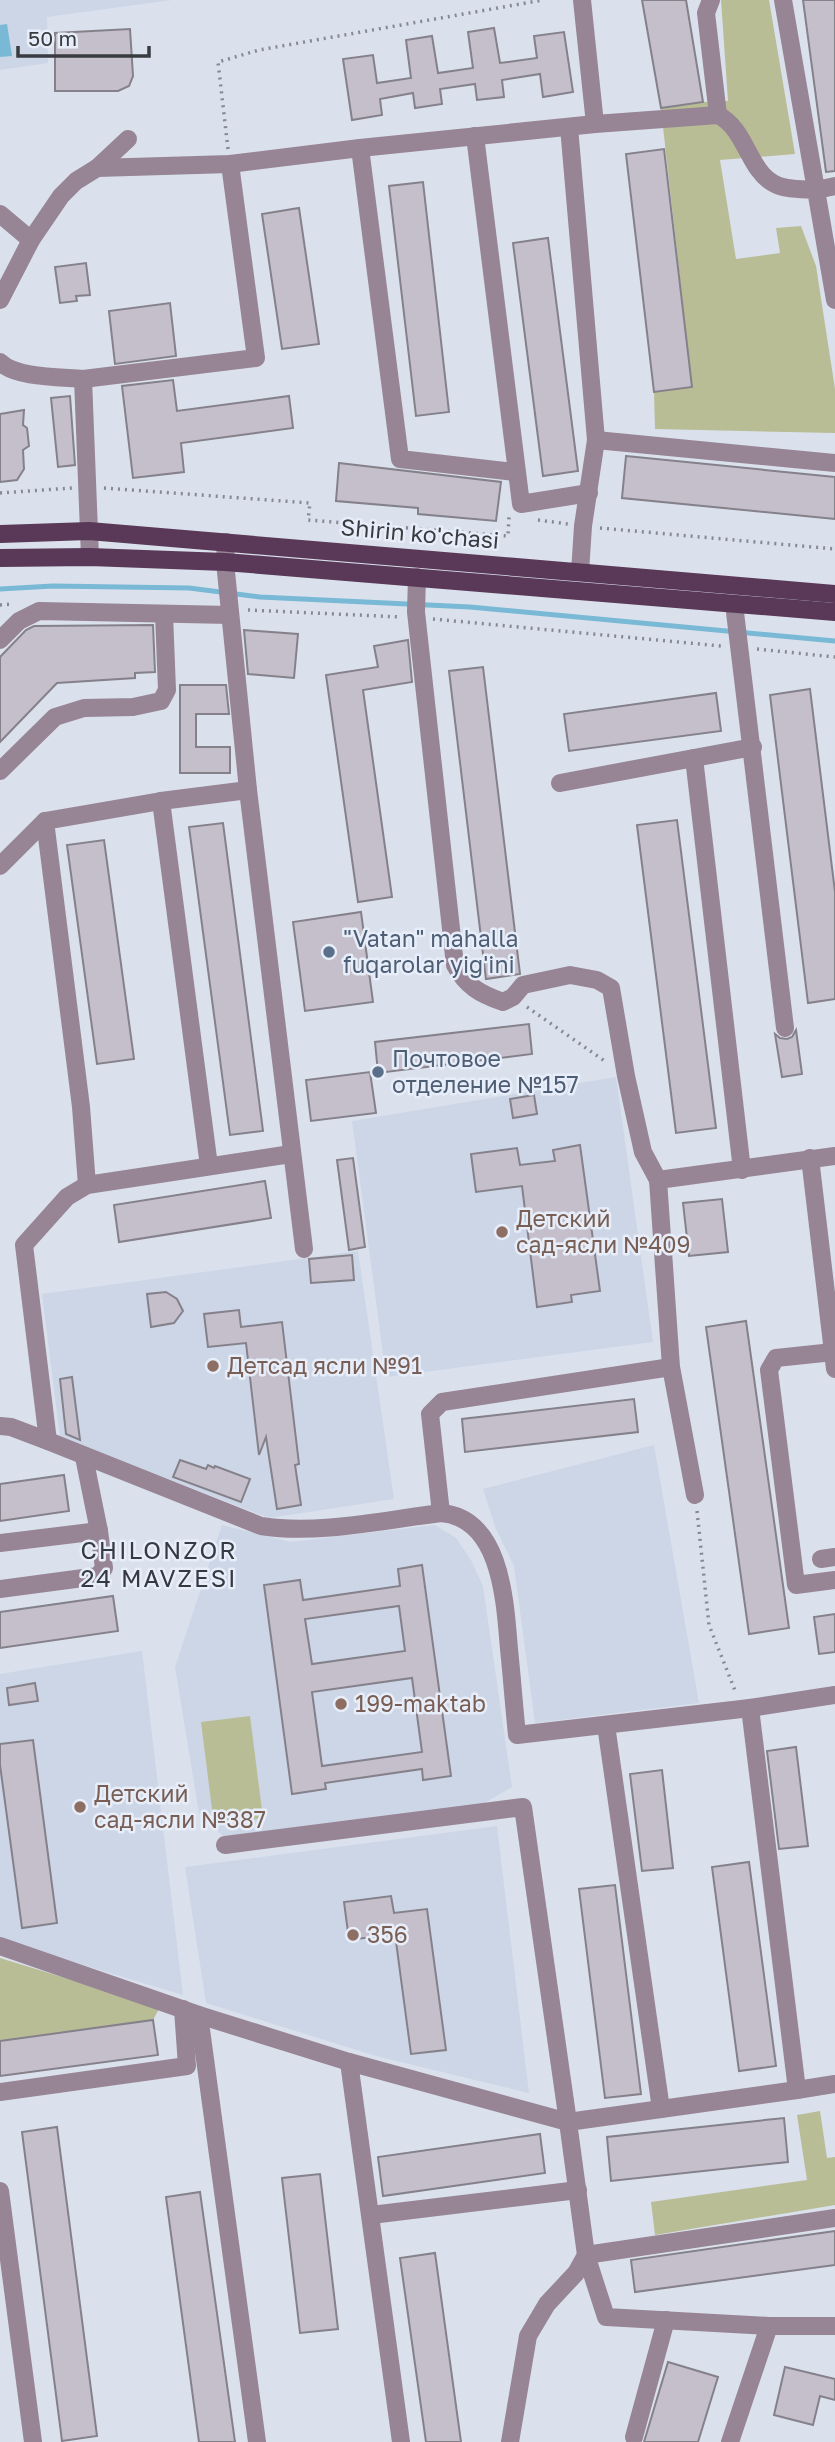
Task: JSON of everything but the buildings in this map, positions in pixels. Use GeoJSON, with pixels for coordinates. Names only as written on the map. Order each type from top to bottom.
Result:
{"type":"FeatureCollection","features":[{"type":"Feature","properties":{"kind":"main road","name":"Shirin ko'chasi"},"geometry":{"type":"LineString","coordinates":[[0,534],[89,531],[835,594]]}},
{"type":"Feature","properties":{"kind":"main road","name":"Shirin ko'chasi"},"geometry":{"type":"LineString","coordinates":[[0,558],[90,557],[225,562],[835,612]]}},
{"type":"Feature","properties":{"kind":"lane"},"geometry":{"type":"LineString","coordinates":[[582,0],[595,124]]}},
{"type":"Feature","properties":{"kind":"lane"},"geometry":{"type":"LineString","coordinates":[[711,0],[706,13],[718,115]]}},
{"type":"Feature","properties":{"kind":"lane"},"geometry":{"type":"LineString","coordinates":[[783,0],[835,300]]}},
{"type":"Feature","properties":{"kind":"lane"},"geometry":{"type":"LineString","coordinates":[[97,168],[230,164],[475,136],[718,115],[733,127],[763,175],[771,183],[782,187],[816,190],[835,186]]}},
{"type":"Feature","properties":{"kind":"lane"},"geometry":{"type":"LineString","coordinates":[[569,127],[596,440],[583,526],[580,572]]}},
{"type":"Feature","properties":{"kind":"lane"},"geometry":{"type":"LineString","coordinates":[[475,136],[521,505],[589,493]]}},
{"type":"Feature","properties":{"kind":"lane"},"geometry":{"type":"LineString","coordinates":[[0,300],[31,240],[61,196],[128,139]]}},
{"type":"Feature","properties":{"kind":"lane"},"geometry":{"type":"LineString","coordinates":[[360,148],[400,459],[515,472]]}},
{"type":"Feature","properties":{"kind":"lane"},"geometry":{"type":"LineString","coordinates":[[0,362],[5,368],[16,371],[82,379],[256,358],[230,164]]}},
{"type":"Feature","properties":{"kind":"lane"},"geometry":{"type":"LineString","coordinates":[[0,214],[31,240]]}},
{"type":"Feature","properties":{"kind":"lane"},"geometry":{"type":"LineString","coordinates":[[82,379],[90,557]]}},
{"type":"Feature","properties":{"kind":"lane"},"geometry":{"type":"LineString","coordinates":[[596,440],[835,463]]}},
{"type":"Feature","properties":{"kind":"lane"},"geometry":{"type":"LineString","coordinates":[[226,542],[225,562],[248,790],[304,1249]]}},
{"type":"Feature","properties":{"kind":"lane"},"geometry":{"type":"LineString","coordinates":[[417,577],[416,604],[455,965],[463,980],[489,997],[503,1002],[513,998],[523,985],[570,975],[597,981],[611,988],[626,1076],[643,1152],[658,1180],[671,1367],[695,1495]]}},
{"type":"Feature","properties":{"kind":"lane"},"geometry":{"type":"LineString","coordinates":[[734,604],[785,1028]]}},
{"type":"Feature","properties":{"kind":"lane"},"geometry":{"type":"LineString","coordinates":[[0,640],[19,621],[39,611],[230,615]]}},
{"type":"Feature","properties":{"kind":"lane"},"geometry":{"type":"LineString","coordinates":[[0,771],[55,717],[84,708],[133,707],[161,701],[167,690],[164,614]]}},
{"type":"Feature","properties":{"kind":"lane"},"geometry":{"type":"LineString","coordinates":[[560,783],[752,747]]}},
{"type":"Feature","properties":{"kind":"lane"},"geometry":{"type":"LineString","coordinates":[[694,758],[742,1170]]}},
{"type":"Feature","properties":{"kind":"lane"},"geometry":{"type":"LineString","coordinates":[[0,866],[45,821],[161,801],[248,790]]}},
{"type":"Feature","properties":{"kind":"lane"},"geometry":{"type":"LineString","coordinates":[[161,801],[209,1166]]}},
{"type":"Feature","properties":{"kind":"lane"},"geometry":{"type":"LineString","coordinates":[[45,821],[81,1107],[87,1185]]}},
{"type":"Feature","properties":{"kind":"lane"},"geometry":{"type":"LineString","coordinates":[[48,1441],[24,1245],[67,1197],[87,1185],[291,1154]]}},
{"type":"Feature","properties":{"kind":"lane"},"geometry":{"type":"LineString","coordinates":[[658,1180],[835,1156]]}},
{"type":"Feature","properties":{"kind":"lane"},"geometry":{"type":"LineString","coordinates":[[810,1158],[834,1361],[776,1358],[769,1370],[796,1585],[835,1580]]}},
{"type":"Feature","properties":{"kind":"lane"},"geometry":{"type":"LineString","coordinates":[[442,1513],[429,1413],[442,1402],[671,1367]]}},
{"type":"Feature","properties":{"kind":"lane"},"geometry":{"type":"LineString","coordinates":[[0,1426],[11,1427],[48,1441],[261,1526],[285,1530],[442,1513],[456,1514],[479,1531],[500,1578],[517,1735],[606,1726],[835,1695]]}},
{"type":"Feature","properties":{"kind":"lane"},"geometry":{"type":"LineString","coordinates":[[0,1588],[98,1576],[104,1568],[84,1457]]}},
{"type":"Feature","properties":{"kind":"lane"},"geometry":{"type":"LineString","coordinates":[[0,1544],[99,1531]]}},
{"type":"Feature","properties":{"kind":"lane"},"geometry":{"type":"LineString","coordinates":[[745,1708],[797,2090]]}},
{"type":"Feature","properties":{"kind":"lane"},"geometry":{"type":"LineString","coordinates":[[606,1726],[661,2109]]}},
{"type":"Feature","properties":{"kind":"lane"},"geometry":{"type":"LineString","coordinates":[[225,1845],[523,1807],[586,2255],[606,2317],[769,2326],[835,2326]]}},
{"type":"Feature","properties":{"kind":"lane"},"geometry":{"type":"LineString","coordinates":[[0,1946],[191,2012],[349,2062],[568,2122],[835,2084]]}},
{"type":"Feature","properties":{"kind":"lane"},"geometry":{"type":"LineString","coordinates":[[0,2092],[187,2066],[191,2012]]}},
{"type":"Feature","properties":{"kind":"lane"},"geometry":{"type":"LineString","coordinates":[[191,2012],[257,2442]]}},
{"type":"Feature","properties":{"kind":"lane"},"geometry":{"type":"LineString","coordinates":[[349,2062],[401,2442]]}},
{"type":"Feature","properties":{"kind":"lane"},"geometry":{"type":"LineString","coordinates":[[371,2215],[578,2189]]}},
{"type":"Feature","properties":{"kind":"lane"},"geometry":{"type":"LineString","coordinates":[[0,2191],[33,2442]]}},
{"type":"Feature","properties":{"kind":"lane"},"geometry":{"type":"LineString","coordinates":[[586,2255],[835,2218]]}},
{"type":"Feature","properties":{"kind":"lane"},"geometry":{"type":"LineString","coordinates":[[510,2442],[528,2336],[547,2304],[576,2273],[586,2255]]}},
{"type":"Feature","properties":{"kind":"lane"},"geometry":{"type":"LineString","coordinates":[[634,2437],[666,2320]]}},
{"type":"Feature","properties":{"kind":"lane"},"geometry":{"type":"LineString","coordinates":[[730,2442],[769,2326]]}},
{"type":"Feature","properties":{"kind":"path"},"geometry":{"type":"LineString","coordinates":[[230,164],[218,62],[258,50],[543,0]]}},
{"type":"Feature","properties":{"kind":"path"},"geometry":{"type":"LineString","coordinates":[[0,493],[81,488]]}},
{"type":"Feature","properties":{"kind":"path"},"geometry":{"type":"LineString","coordinates":[[92,488],[310,503],[308,520],[508,536],[509,516],[521,517]]}},
{"type":"Feature","properties":{"kind":"path"},"geometry":{"type":"LineString","coordinates":[[533,519],[835,549]]}},
{"type":"Feature","properties":{"kind":"path"},"geometry":{"type":"LineString","coordinates":[[513,998],[626,1076]]}},
{"type":"Feature","properties":{"kind":"path"},"geometry":{"type":"LineString","coordinates":[[695,1495],[709,1625],[745,1708]]}},
{"type":"Feature","properties":{"kind":"shaded area"},"geometry":{"type":"Polygon","coordinates":[[[0,0],[172,0],[47,17],[48,63],[0,70],[0,0]]]}},
{"type":"Feature","properties":{"kind":"shaded area","name":"Детский сад-ясли №409"},"geometry":{"type":"Polygon","coordinates":[[[616,1077],[653,1342],[386,1377],[352,1121],[616,1077]]]}},
{"type":"Feature","properties":{"kind":"shaded area","name":"Детсад ясли №91"},"geometry":{"type":"Polygon","coordinates":[[[358,1251],[394,1499],[269,1518],[60,1437],[42,1294],[358,1251]]]}},
{"type":"Feature","properties":{"kind":"shaded area"},"geometry":{"type":"Polygon","coordinates":[[[654,1445],[699,1703],[535,1723],[514,1566],[496,1529],[483,1489],[654,1445]]]}},
{"type":"Feature","properties":{"kind":"shaded area","name":"199-maktab"},"geometry":{"type":"Polygon","coordinates":[[[222,1525],[290,1542],[435,1525],[456,1538],[471,1560],[483,1586],[512,1787],[474,1809],[223,1836],[199,1813],[175,1667],[222,1525]]]}},
{"type":"Feature","properties":{"kind":"shaded area","name":"Детский сад-ясли №387"},"geometry":{"type":"Polygon","coordinates":[[[142,1651],[183,1995],[0,1940],[0,1674],[142,1651]]]}},
{"type":"Feature","properties":{"kind":"shaded area","name":"356"},"geometry":{"type":"Polygon","coordinates":[[[497,1826],[529,2093],[376,2056],[206,2003],[185,1867],[497,1826]]]}},
{"type":"Feature","properties":{"kind":"green space"},"geometry":{"type":"Polygon","coordinates":[[[721,0],[769,0],[795,154],[720,160],[736,259],[780,253],[776,228],[801,226],[816,266],[835,389],[835,433],[655,429],[654,392],[692,387],[661,109],[728,101],[721,0]]]}},
{"type":"Feature","properties":{"kind":"green space"},"geometry":{"type":"Polygon","coordinates":[[[250,1716],[263,1818],[214,1825],[201,1722],[250,1716]]]}},
{"type":"Feature","properties":{"kind":"green space"},"geometry":{"type":"Polygon","coordinates":[[[0,1958],[160,2007],[153,2020],[0,2041],[0,1958]]]}},
{"type":"Feature","properties":{"kind":"green space"},"geometry":{"type":"Polygon","coordinates":[[[820,2111],[827,2158],[835,2157],[835,2205],[655,2235],[651,2202],[807,2180],[797,2115],[820,2111]]]}},
{"type":"Feature","properties":{"kind":"water"},"geometry":{"type":"Polygon","coordinates":[[[7,24],[12,56],[0,57],[0,25],[7,24]]]}},
{"type":"Feature","properties":{"kind":"waterway"},"geometry":{"type":"LineString","coordinates":[[0,589],[53,586],[189,588],[260,597],[470,607],[835,641]]}},
{"type":"Feature","properties":{"kind":"place","name":"\"Vatan\" mahalla fuqarolar yig'ini"},"geometry":{"type":"Point","coordinates":[329,952]}},
{"type":"Feature","properties":{"kind":"place","name":"Почтовое отделение №157"},"geometry":{"type":"Point","coordinates":[378,1072]}},
{"type":"Feature","properties":{"kind":"place","name":"Детский сад-ясли №409"},"geometry":{"type":"Point","coordinates":[502,1232]}},
{"type":"Feature","properties":{"kind":"place","name":"Детсад ясли №91"},"geometry":{"type":"Point","coordinates":[213,1366]}},
{"type":"Feature","properties":{"kind":"place","name":"199-maktab"},"geometry":{"type":"Point","coordinates":[341,1704]}},
{"type":"Feature","properties":{"kind":"place","name":"Детский сад-ясли №387"},"geometry":{"type":"Point","coordinates":[80,1807]}},
{"type":"Feature","properties":{"kind":"place","name":"356"},"geometry":{"type":"Point","coordinates":[353,1935]}},
{"type":"Feature","properties":{"kind":"district","name":"CHILONZOR 24 MAVZESI"},"geometry":{"type":"Point","coordinates":[159,1565]}}]}
